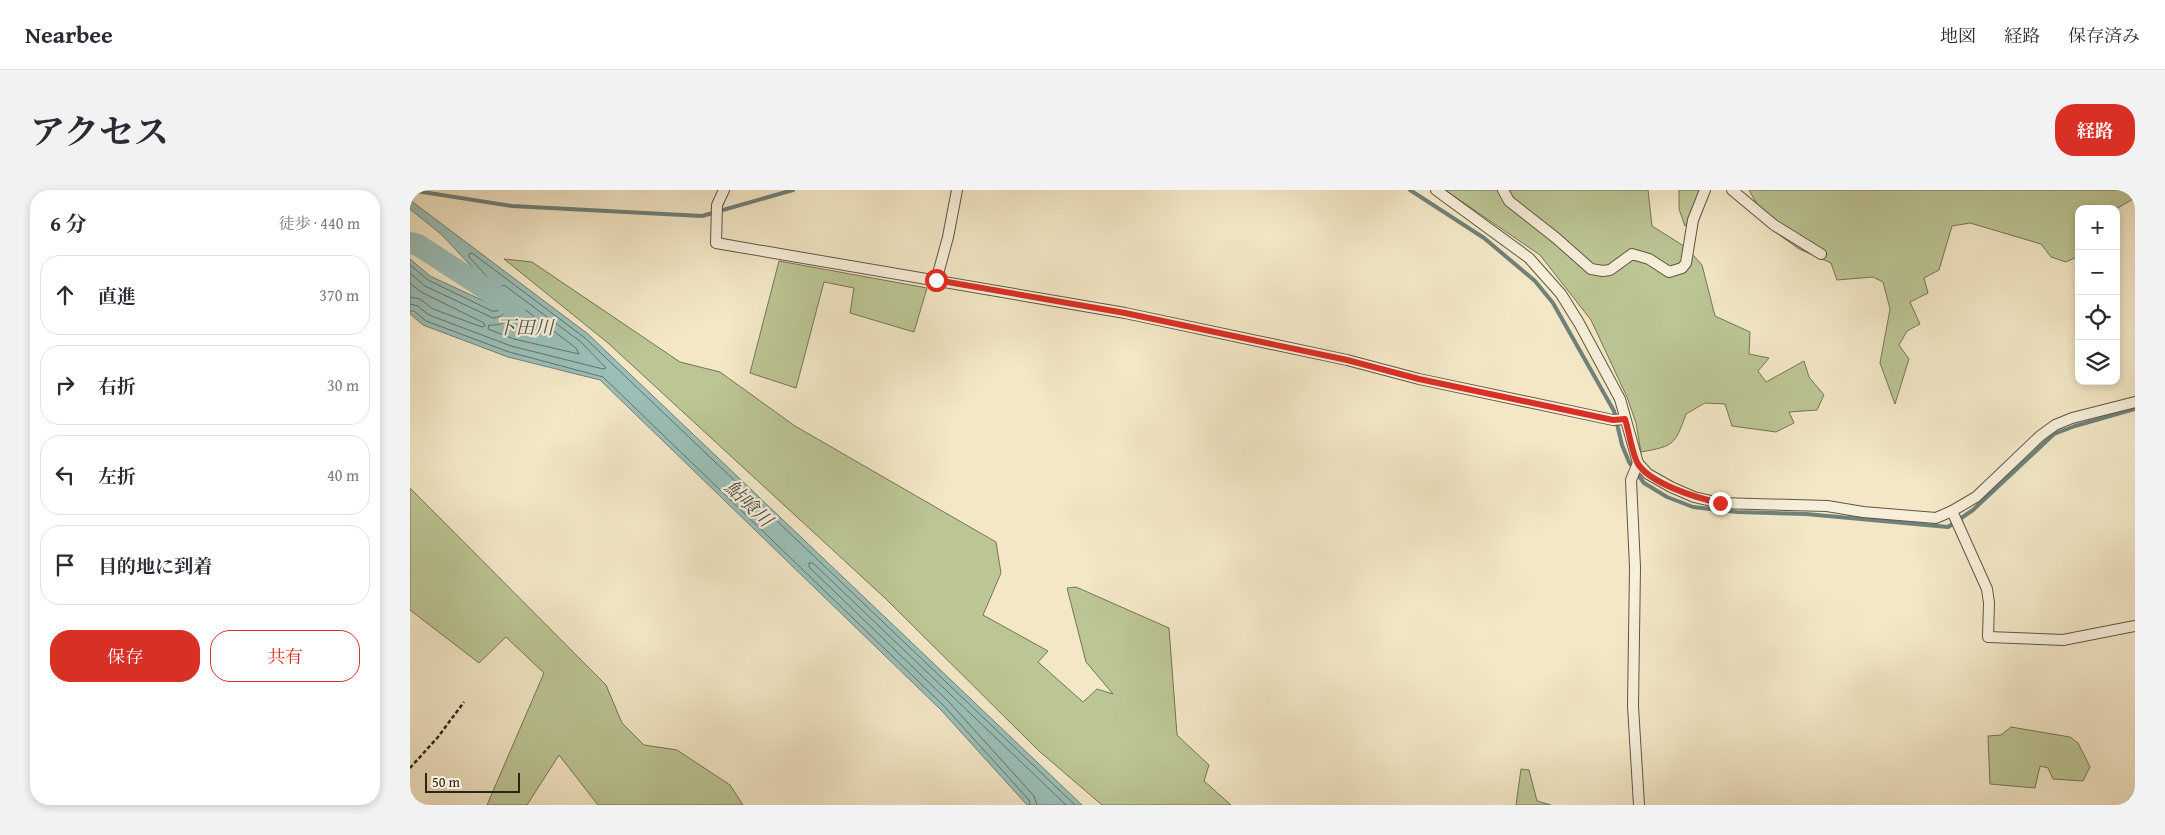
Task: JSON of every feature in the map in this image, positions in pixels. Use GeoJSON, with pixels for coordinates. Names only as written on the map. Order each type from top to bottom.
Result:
{"type":"FeatureCollection","features":[{"type":"Feature","properties":{"kind":"street"},"geometry":{"type":"LineString","coordinates":[[724,190],[717,205],[716,243],[1125,313],[1347,360],[1419,379],[1619,420]]}},
{"type":"Feature","properties":{"kind":"street"},"geometry":{"type":"LineString","coordinates":[[936,280],[948,237],[957,190]]}},
{"type":"Feature","properties":{"kind":"street"},"geometry":{"type":"LineString","coordinates":[[1436,190],[1529,258],[1561,294],[1620,399],[1619,420],[1635,467],[1631,480],[1635,567],[1633,706],[1639,805]]}},
{"type":"Feature","properties":{"kind":"street"},"geometry":{"type":"LineString","coordinates":[[1503,190],[1509,201],[1556,238],[1591,269],[1610,270],[1632,254],[1649,259],[1669,272],[1682,268],[1686,263],[1693,220],[1705,190]]}},
{"type":"Feature","properties":{"kind":"street"},"geometry":{"type":"LineString","coordinates":[[1732,190],[1774,225],[1821,254]]}},
{"type":"Feature","properties":{"kind":"street"},"geometry":{"type":"LineString","coordinates":[[1635,467],[1671,487],[1694,497],[1720,503],[1827,506],[1863,512],[1936,518],[1953,514],[1976,497],[2040,436],[2055,425],[2072,418],[2135,402]]}},
{"type":"Feature","properties":{"kind":"street"},"geometry":{"type":"LineString","coordinates":[[1953,514],[1988,589],[1988,638],[2063,640],[2135,626]]}},
{"type":"Feature","properties":{"kind":"path"},"geometry":{"type":"LineString","coordinates":[[410,768],[438,737],[464,702]]}},
{"type":"Feature","properties":{"kind":"green space"},"geometry":{"type":"Polygon","coordinates":[[[1445,190],[1648,190],[1652,226],[1687,248],[1702,265],[1715,316],[1750,332],[1749,354],[1769,358],[1758,371],[1766,382],[1804,361],[1809,377],[1824,395],[1817,410],[1789,412],[1794,423],[1776,432],[1732,426],[1725,404],[1705,403],[1686,414],[1676,438],[1667,446],[1641,452],[1636,423],[1627,397],[1591,320],[1540,255],[1445,190]]]}},
{"type":"Feature","properties":{"kind":"green space"},"geometry":{"type":"Polygon","coordinates":[[[1679,190],[1705,190],[1703,204],[1685,226],[1679,209],[1679,190]]]}},
{"type":"Feature","properties":{"kind":"green space"},"geometry":{"type":"Polygon","coordinates":[[[1749,190],[2135,190],[2135,198],[2120,207],[2120,205],[2075,205],[2075,258],[2066,262],[2051,257],[2041,244],[1970,223],[1952,226],[1939,270],[1924,278],[1928,293],[1910,302],[1920,324],[1907,331],[1899,345],[1909,359],[1895,404],[1880,363],[1890,309],[1883,282],[1873,277],[1837,280],[1831,263],[1799,249],[1771,229],[1749,190]]]}},
{"type":"Feature","properties":{"kind":"green space"},"geometry":{"type":"Polygon","coordinates":[[[504,259],[532,262],[680,362],[720,372],[795,426],[996,542],[1001,573],[983,615],[1048,651],[1038,662],[1083,702],[1097,689],[1113,694],[1086,662],[1067,588],[1076,587],[1169,628],[1177,735],[1209,765],[1204,781],[1231,805],[1102,805],[1039,751],[886,599],[608,343],[504,259]]]}},
{"type":"Feature","properties":{"kind":"green space"},"geometry":{"type":"Polygon","coordinates":[[[779,261],[927,288],[914,332],[850,313],[854,288],[824,282],[796,388],[750,373],[779,261]]]}},
{"type":"Feature","properties":{"kind":"green space"},"geometry":{"type":"Polygon","coordinates":[[[410,488],[606,685],[622,723],[644,745],[677,750],[730,785],[743,805],[598,805],[559,755],[527,805],[487,805],[544,673],[506,637],[479,663],[410,610],[410,488]]]}},
{"type":"Feature","properties":{"kind":"green space"},"geometry":{"type":"Polygon","coordinates":[[[2011,727],[2070,737],[2078,743],[2090,767],[2083,781],[2053,779],[2048,768],[2040,766],[2035,788],[1990,784],[1988,736],[2001,735],[2011,727]]]}},
{"type":"Feature","properties":{"kind":"green space"},"geometry":{"type":"Polygon","coordinates":[[[1521,769],[1529,770],[1537,801],[1551,805],[1516,805],[1521,769]]]}},
{"type":"Feature","properties":{"kind":"water","name":"下田川"},"geometry":{"type":"Polygon","coordinates":[[[410,200],[588,334],[1082,805],[1027,805],[941,710],[600,380],[508,357],[423,325],[410,314],[410,259],[430,276],[497,307],[485,281],[442,235],[410,209],[410,200]]]}},
{"type":"Feature","properties":{"kind":"waterway"},"geometry":{"type":"LineString","coordinates":[[410,190],[512,206],[702,216],[793,190]]}},
{"type":"Feature","properties":{"kind":"waterway"},"geometry":{"type":"LineString","coordinates":[[1410,190],[1484,238],[1535,281],[1553,303],[1614,411],[1622,445],[1629,462],[1644,483],[1667,497],[1693,507],[1737,512],[1806,514],[1948,527],[1973,510],[2054,434],[2135,409]]}},
{"type":"Feature","properties":{"kind":"waterway","name":"鮎喰川"},"geometry":{"type":"LineString","coordinates":[[410,243],[418,245],[515,308]]}},
{"type":"Feature","properties":{"kind":"route"},"geometry":{"type":"LineString","coordinates":[[936,280],[1125,313],[1347,360],[1419,379],[1613,420],[1625,419],[1638,463],[1648,474],[1694,497],[1720,503]]}}]}
